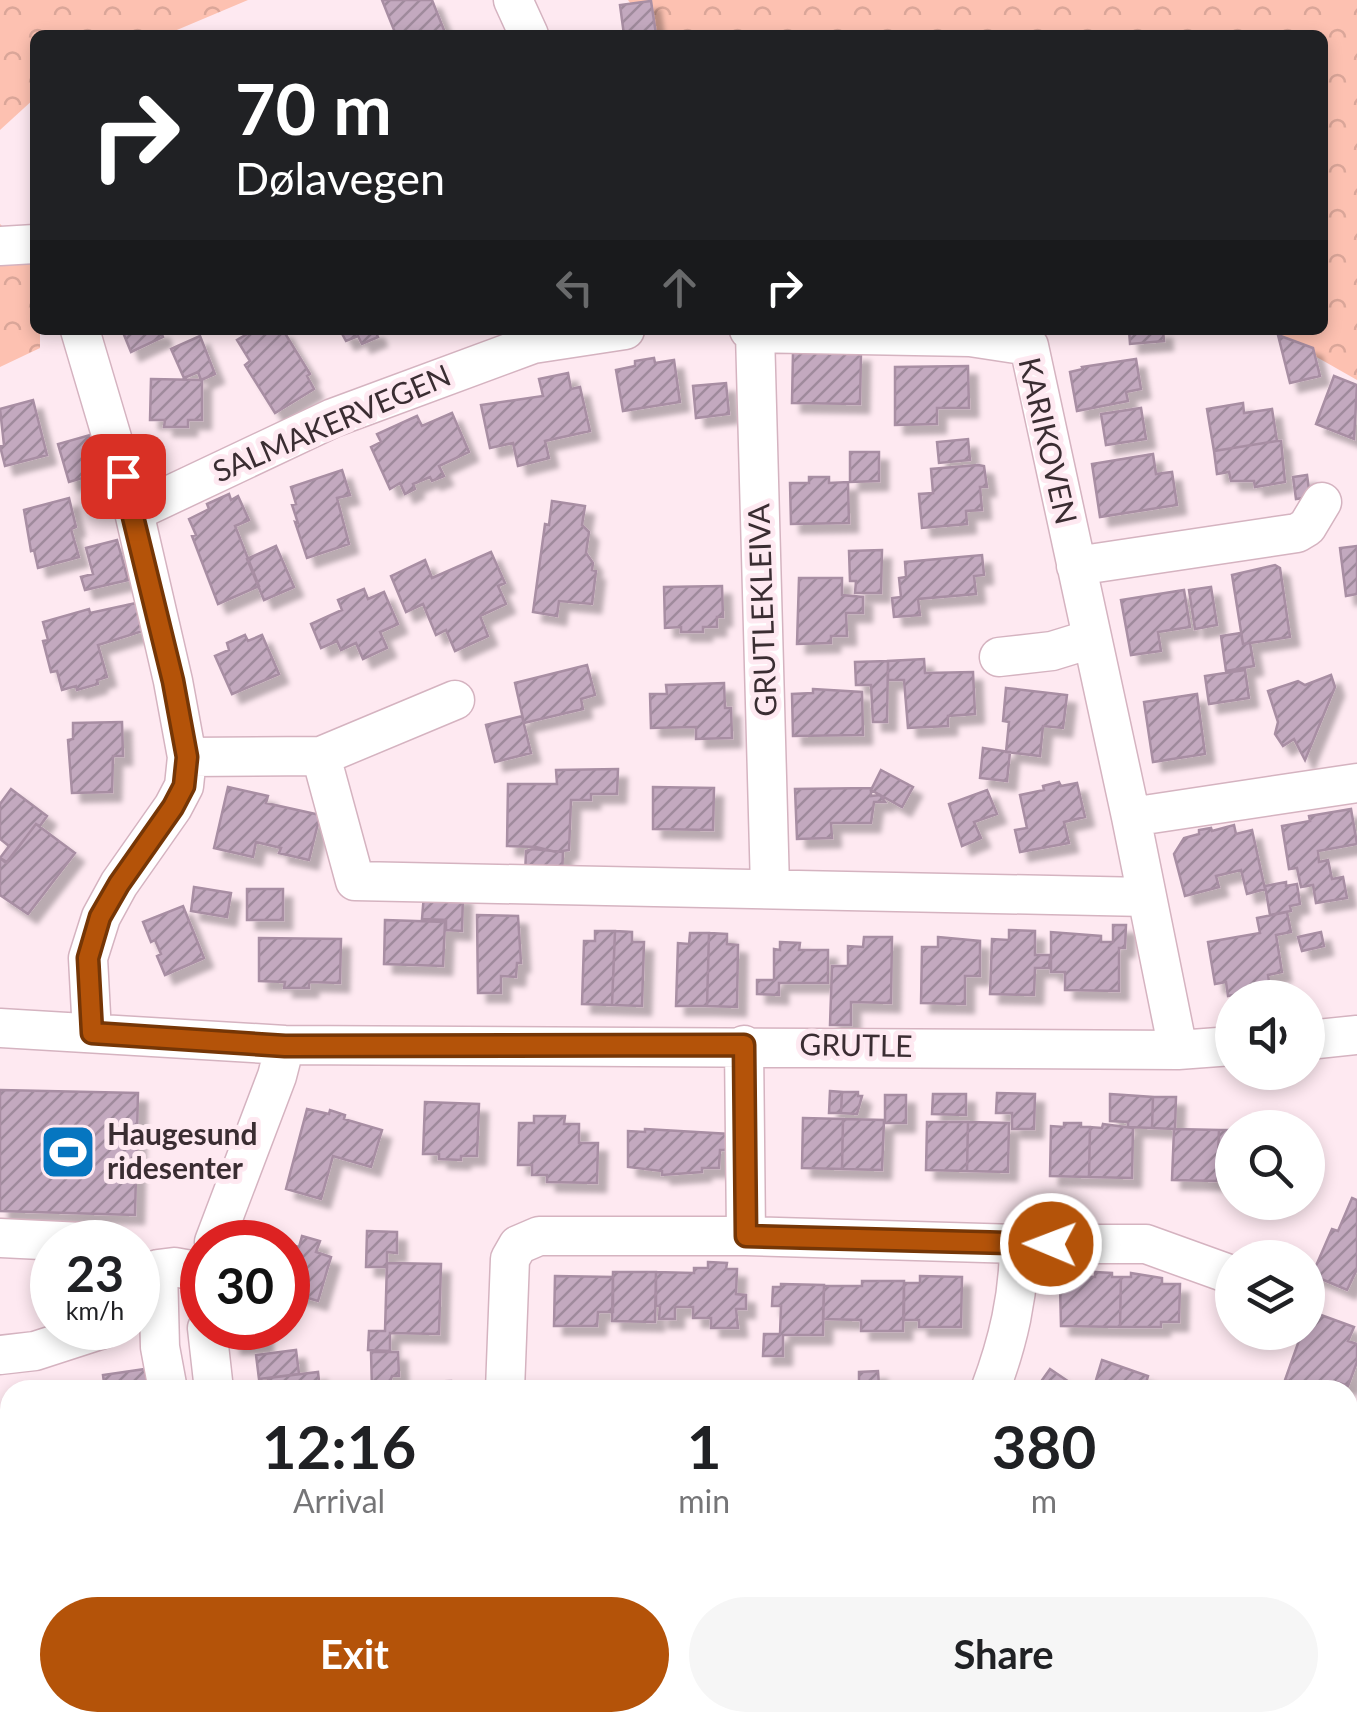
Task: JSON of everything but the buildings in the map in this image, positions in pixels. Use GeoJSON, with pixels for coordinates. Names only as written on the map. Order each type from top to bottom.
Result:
{"type":"FeatureCollection","features":[{"type":"Feature","properties":{"kind":"street"},"geometry":{"type":"LineString","coordinates":[[512,0],[527,30]]}},
{"type":"Feature","properties":{"kind":"street"},"geometry":{"type":"LineString","coordinates":[[0,246],[30,244]]}},
{"type":"Feature","properties":{"kind":"street"},"geometry":{"type":"LineString","coordinates":[[81,335],[134,512],[187,757],[184,786],[173,807],[100,917],[88,958],[92,1033]]}},
{"type":"Feature","properties":{"kind":"street","name":"SALMAKERVEGEN"},"geometry":{"type":"LineString","coordinates":[[134,512],[333,418],[532,337],[559,335]]}},
{"type":"Feature","properties":{"kind":"street","name":"GRUTLEKLEIVA"},"geometry":{"type":"LineString","coordinates":[[752,335],[770,888]]}},
{"type":"Feature","properties":{"kind":"street","name":"KARIKOVEN"},"geometry":{"type":"LineString","coordinates":[[883,335],[970,337],[1029,346],[1132,817],[1178,1050]]}},
{"type":"Feature","properties":{"kind":"street","name":"KARIKOVEN"},"geometry":{"type":"LineString","coordinates":[[1076,566],[1296,533],[1307,527],[1322,502]]}},
{"type":"Feature","properties":{"kind":"street"},"geometry":{"type":"LineString","coordinates":[[999,657],[1052,651],[1091,639]]}},
{"type":"Feature","properties":{"kind":"street"},"geometry":{"type":"LineString","coordinates":[[187,757],[321,756],[455,700]]}},
{"type":"Feature","properties":{"kind":"street"},"geometry":{"type":"LineString","coordinates":[[321,756],[354,881],[1146,898]]}},
{"type":"Feature","properties":{"kind":"street"},"geometry":{"type":"LineString","coordinates":[[1132,817],[1357,783]]}},
{"type":"Feature","properties":{"kind":"street","name":"GRUTLE"},"geometry":{"type":"LineString","coordinates":[[0,1028],[285,1046],[1215,1047]]}},
{"type":"Feature","properties":{"kind":"street"},"geometry":{"type":"LineString","coordinates":[[1325,1038],[1357,1035]]}},
{"type":"Feature","properties":{"kind":"street"},"geometry":{"type":"LineString","coordinates":[[744,1045],[746,1236]]}},
{"type":"Feature","properties":{"kind":"street"},"geometry":{"type":"LineString","coordinates":[[222,1220],[285,1046]]}},
{"type":"Feature","properties":{"kind":"street"},"geometry":{"type":"LineString","coordinates":[[505,1380],[510,1258],[518,1245],[540,1236],[1146,1244],[1215,1269]]}},
{"type":"Feature","properties":{"kind":"street"},"geometry":{"type":"LineString","coordinates":[[0,1238],[30,1239]]}},
{"type":"Feature","properties":{"kind":"street"},"geometry":{"type":"LineString","coordinates":[[994,1380],[1019,1290],[1019,1244]]}},
{"type":"Feature","properties":{"kind":"street"},"geometry":{"type":"LineString","coordinates":[[160,1347],[166,1380]]}},
{"type":"Feature","properties":{"kind":"street"},"geometry":{"type":"LineString","coordinates":[[0,1355],[35,1350]]}},
{"type":"Feature","properties":{"kind":"street"},"geometry":{"type":"LineString","coordinates":[[209,1350],[213,1380]]}},
{"type":"Feature","properties":{"kind":"green space"},"geometry":{"type":"Polygon","coordinates":[[[0,0],[248,0],[177,30],[30,30],[30,103],[0,130],[0,0]]]}},
{"type":"Feature","properties":{"kind":"green space"},"geometry":{"type":"Polygon","coordinates":[[[628,0],[1357,0],[1357,380],[1278,335],[1328,335],[1328,30],[650,30],[628,0]]]}},
{"type":"Feature","properties":{"kind":"green space"},"geometry":{"type":"Polygon","coordinates":[[[0,224],[30,252],[30,335],[40,335],[40,348],[0,367],[0,224]]]}},
{"type":"Feature","properties":{"kind":"place","name":"Haugesund ridesenter"},"geometry":{"type":"Point","coordinates":[68,1152]}},
{"type":"Feature","properties":{"kind":"route"},"geometry":{"type":"LineString","coordinates":[[123,476],[173,681],[187,757],[184,786],[173,807],[100,917],[88,958],[92,1033],[285,1046],[744,1045],[746,1236],[1051,1244]]}}]}
